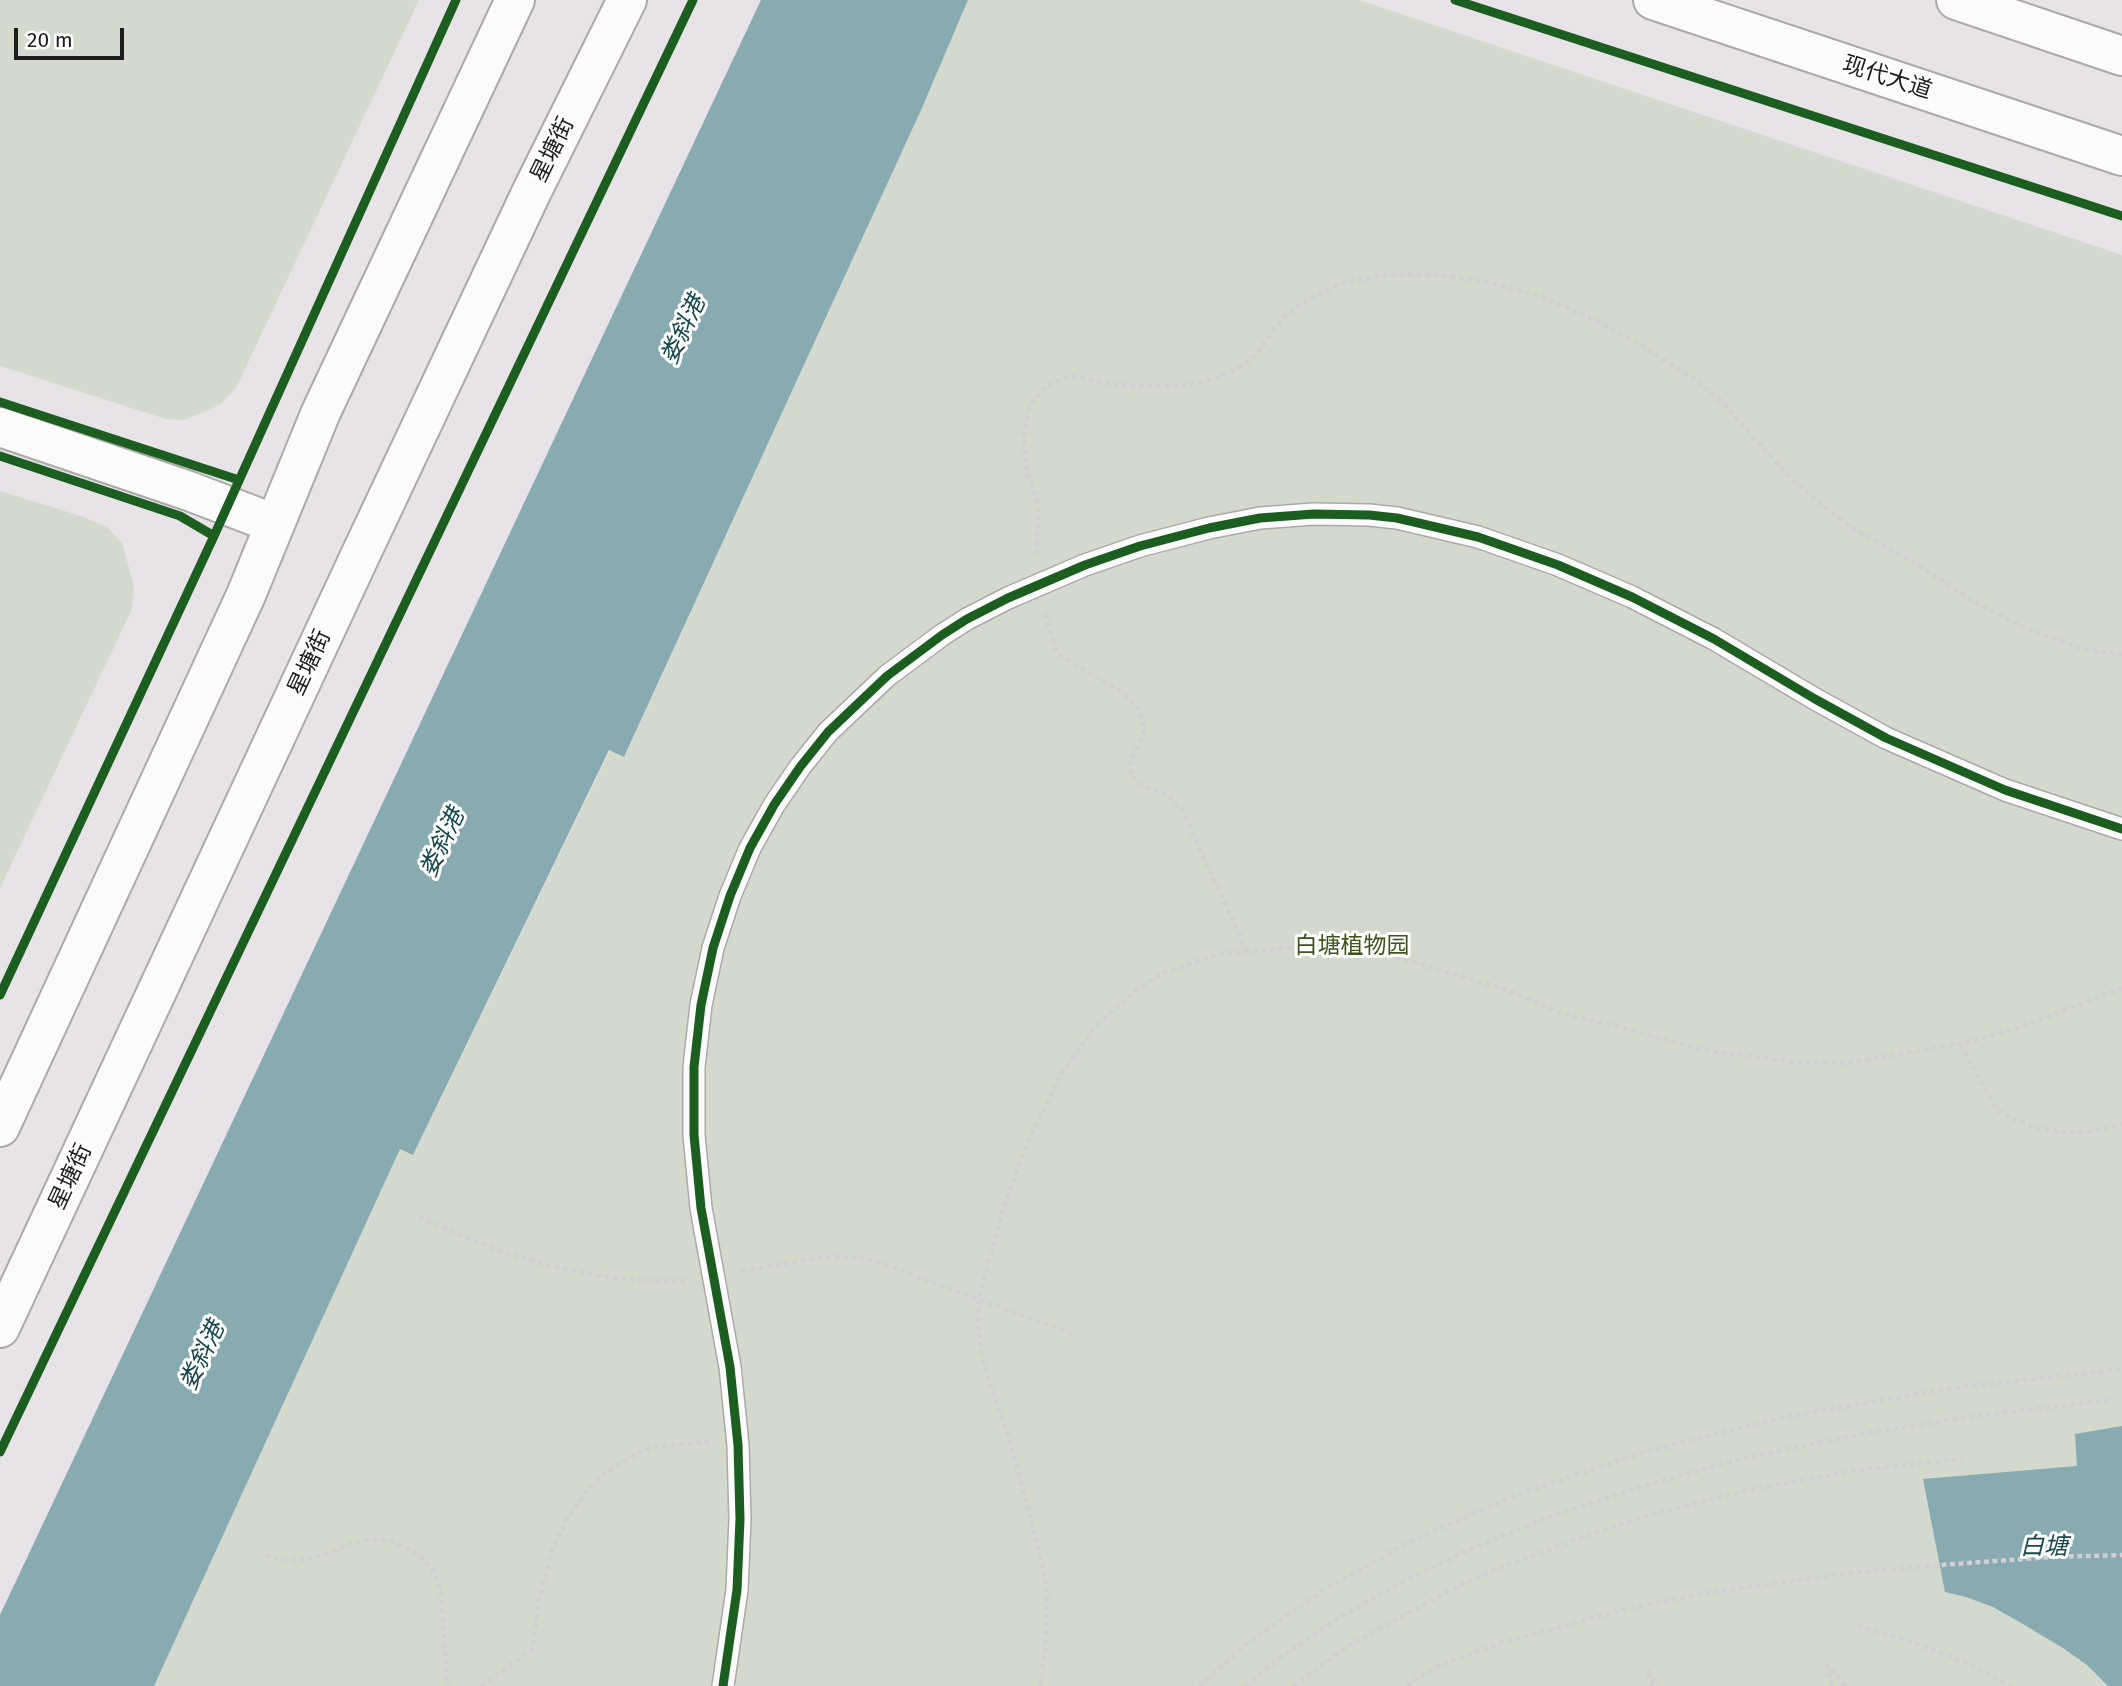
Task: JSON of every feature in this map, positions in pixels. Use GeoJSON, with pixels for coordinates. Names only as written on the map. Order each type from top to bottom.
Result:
{"type":"FeatureCollection","features":[{"type":"Feature","properties":{"kind":"main road"},"geometry":{"type":"LineString","coordinates":[[0,1126],[246,596],[321,412],[515,0]]}},
{"type":"Feature","properties":{"kind":"main road","name":"星塘街"},"geometry":{"type":"LineString","coordinates":[[0,1328],[532,191],[627,0]]}},
{"type":"Feature","properties":{"kind":"main road","name":"现代大道"},"geometry":{"type":"LineString","coordinates":[[1653,0],[2122,156]]}},
{"type":"Feature","properties":{"kind":"main road"},"geometry":{"type":"LineString","coordinates":[[1956,0],[2122,56]]}},
{"type":"Feature","properties":{"kind":"main road"},"geometry":{"type":"LineString","coordinates":[[0,427],[190,491],[275,524]]}},
{"type":"Feature","properties":{"kind":"lane"},"geometry":{"type":"LineString","coordinates":[[723,1686],[737,1590],[740,1519],[738,1445],[730,1367],[701,1208],[694,1135],[694,1067],[701,1005],[713,948],[730,896],[750,848],[774,805],[828,732],[887,676],[967,619],[1077,568],[1140,546],[1234,523],[1314,514],[1397,518],[1478,537],[1558,565],[1665,614],[1747,657],[1857,723],[1930,758],[2017,794],[2122,830]]}},
{"type":"Feature","properties":{"kind":"path"},"geometry":{"type":"LineString","coordinates":[[1040,1686],[1045,1651],[1047,1591],[1009,1437],[988,1379],[981,1350],[978,1321],[980,1300],[995,1234],[1024,1151],[1061,1074],[1094,1028],[1137,989],[1161,974],[1218,954],[1308,946],[1367,948],[1507,990],[1561,1013],[1731,1055],[1792,1062],[1847,1063],[1960,1044],[2015,1029],[2122,988]]}},
{"type":"Feature","properties":{"kind":"path"},"geometry":{"type":"LineString","coordinates":[[1960,1044],[1997,1110],[2003,1114],[2034,1127],[2065,1132],[2094,1131],[2122,1124]]}},
{"type":"Feature","properties":{"kind":"path"},"geometry":{"type":"LineString","coordinates":[[419,1217],[510,1255],[576,1272],[655,1281],[688,1281],[795,1260],[857,1257],[883,1263],[1073,1334]]}},
{"type":"Feature","properties":{"kind":"path"},"geometry":{"type":"LineString","coordinates":[[1200,1686],[1244,1646],[1319,1592],[1409,1542],[1516,1495],[1641,1453],[1784,1417],[1947,1389],[2122,1369]]}},
{"type":"Feature","properties":{"kind":"path"},"geometry":{"type":"LineString","coordinates":[[1245,1686],[1334,1621],[1395,1586],[1466,1551],[1546,1518],[1637,1488],[1737,1460],[1850,1436],[1974,1416],[2112,1400]]}},
{"type":"Feature","properties":{"kind":"path"},"geometry":{"type":"LineString","coordinates":[[481,1686],[533,1650],[542,1584],[556,1543],[579,1502],[605,1473],[639,1452],[660,1446],[683,1442],[738,1445]]}},
{"type":"Feature","properties":{"kind":"path"},"geometry":{"type":"LineString","coordinates":[[1293,1686],[1350,1645],[1443,1594],[1491,1571],[1594,1533],[1646,1516],[1753,1489],[1859,1470],[1962,1459]]}},
{"type":"Feature","properties":{"kind":"path"},"geometry":{"type":"LineString","coordinates":[[266,1555],[283,1560],[300,1560],[322,1556],[351,1543],[371,1540],[390,1541],[417,1553],[433,1572],[441,1591],[447,1686]]}},
{"type":"Feature","properties":{"kind":"path"},"geometry":{"type":"LineString","coordinates":[[1407,1686],[1435,1667],[1496,1644],[1630,1608],[1759,1585],[1913,1567],[2122,1555]]}},
{"type":"Feature","properties":{"kind":"path"},"geometry":{"type":"LineString","coordinates":[[1858,1626],[1921,1645],[1974,1666],[2011,1686]]}},
{"type":"Feature","properties":{"kind":"path"},"geometry":{"type":"LineString","coordinates":[[1832,1686],[1828,1666],[1847,1686]]}},
{"type":"Feature","properties":{"kind":"path"},"geometry":{"type":"LineString","coordinates":[[1652,1686],[1648,1670],[1658,1686]]}},
{"type":"Feature","properties":{"kind":"green space"},"geometry":{"type":"Polygon","coordinates":[[[0,0],[419,0],[236,388],[220,405],[184,420],[166,419],[0,366],[0,0]]]}},
{"type":"Feature","properties":{"kind":"green space","name":"白塘植物园"},"geometry":{"type":"Polygon","coordinates":[[[968,0],[1359,0],[2122,255],[2122,1686],[154,1686],[400,1149],[414,1154],[610,750],[625,756],[922,108],[968,0]]]}},
{"type":"Feature","properties":{"kind":"green space"},"geometry":{"type":"Polygon","coordinates":[[[0,491],[84,517],[108,528],[122,543],[134,586],[132,609],[0,888],[0,491]]]}},
{"type":"Feature","properties":{"kind":"water","name":"娄斜港"},"geometry":{"type":"Polygon","coordinates":[[[761,0],[968,0],[922,108],[624,757],[609,750],[413,1155],[400,1149],[154,1686],[0,1686],[0,1615],[761,0]]]}},
{"type":"Feature","properties":{"kind":"water","name":"白塘"},"geometry":{"type":"Polygon","coordinates":[[[2122,1426],[2122,1686],[2108,1686],[2087,1665],[2016,1620],[1993,1607],[1945,1592],[1923,1479],[2077,1466],[2075,1434],[2122,1426]]]}},
{"type":"Feature","properties":{"kind":"cycle path"},"geometry":{"type":"LineString","coordinates":[[0,995],[214,536],[456,0]]}},
{"type":"Feature","properties":{"kind":"cycle path"},"geometry":{"type":"LineString","coordinates":[[0,1452],[693,0]]}},
{"type":"Feature","properties":{"kind":"cycle path"},"geometry":{"type":"LineString","coordinates":[[1455,0],[2122,216]]}},
{"type":"Feature","properties":{"kind":"cycle path"},"geometry":{"type":"LineString","coordinates":[[0,402],[239,480]]}},
{"type":"Feature","properties":{"kind":"cycle path"},"geometry":{"type":"LineString","coordinates":[[0,456],[180,516],[214,536]]}},
{"type":"Feature","properties":{"kind":"cycle path"},"geometry":{"type":"LineString","coordinates":[[723,1686],[737,1590],[740,1519],[738,1445],[730,1367],[701,1208],[694,1135],[694,1067],[701,1005],[713,948],[730,896],[750,848],[774,805],[800,767],[828,732],[887,676],[967,619],[1085,565],[1140,546],[1209,528],[1260,518],[1314,514],[1397,518],[1478,537],[1558,565],[1632,597],[1714,639],[1886,738],[2005,790],[2122,829]]}}]}
